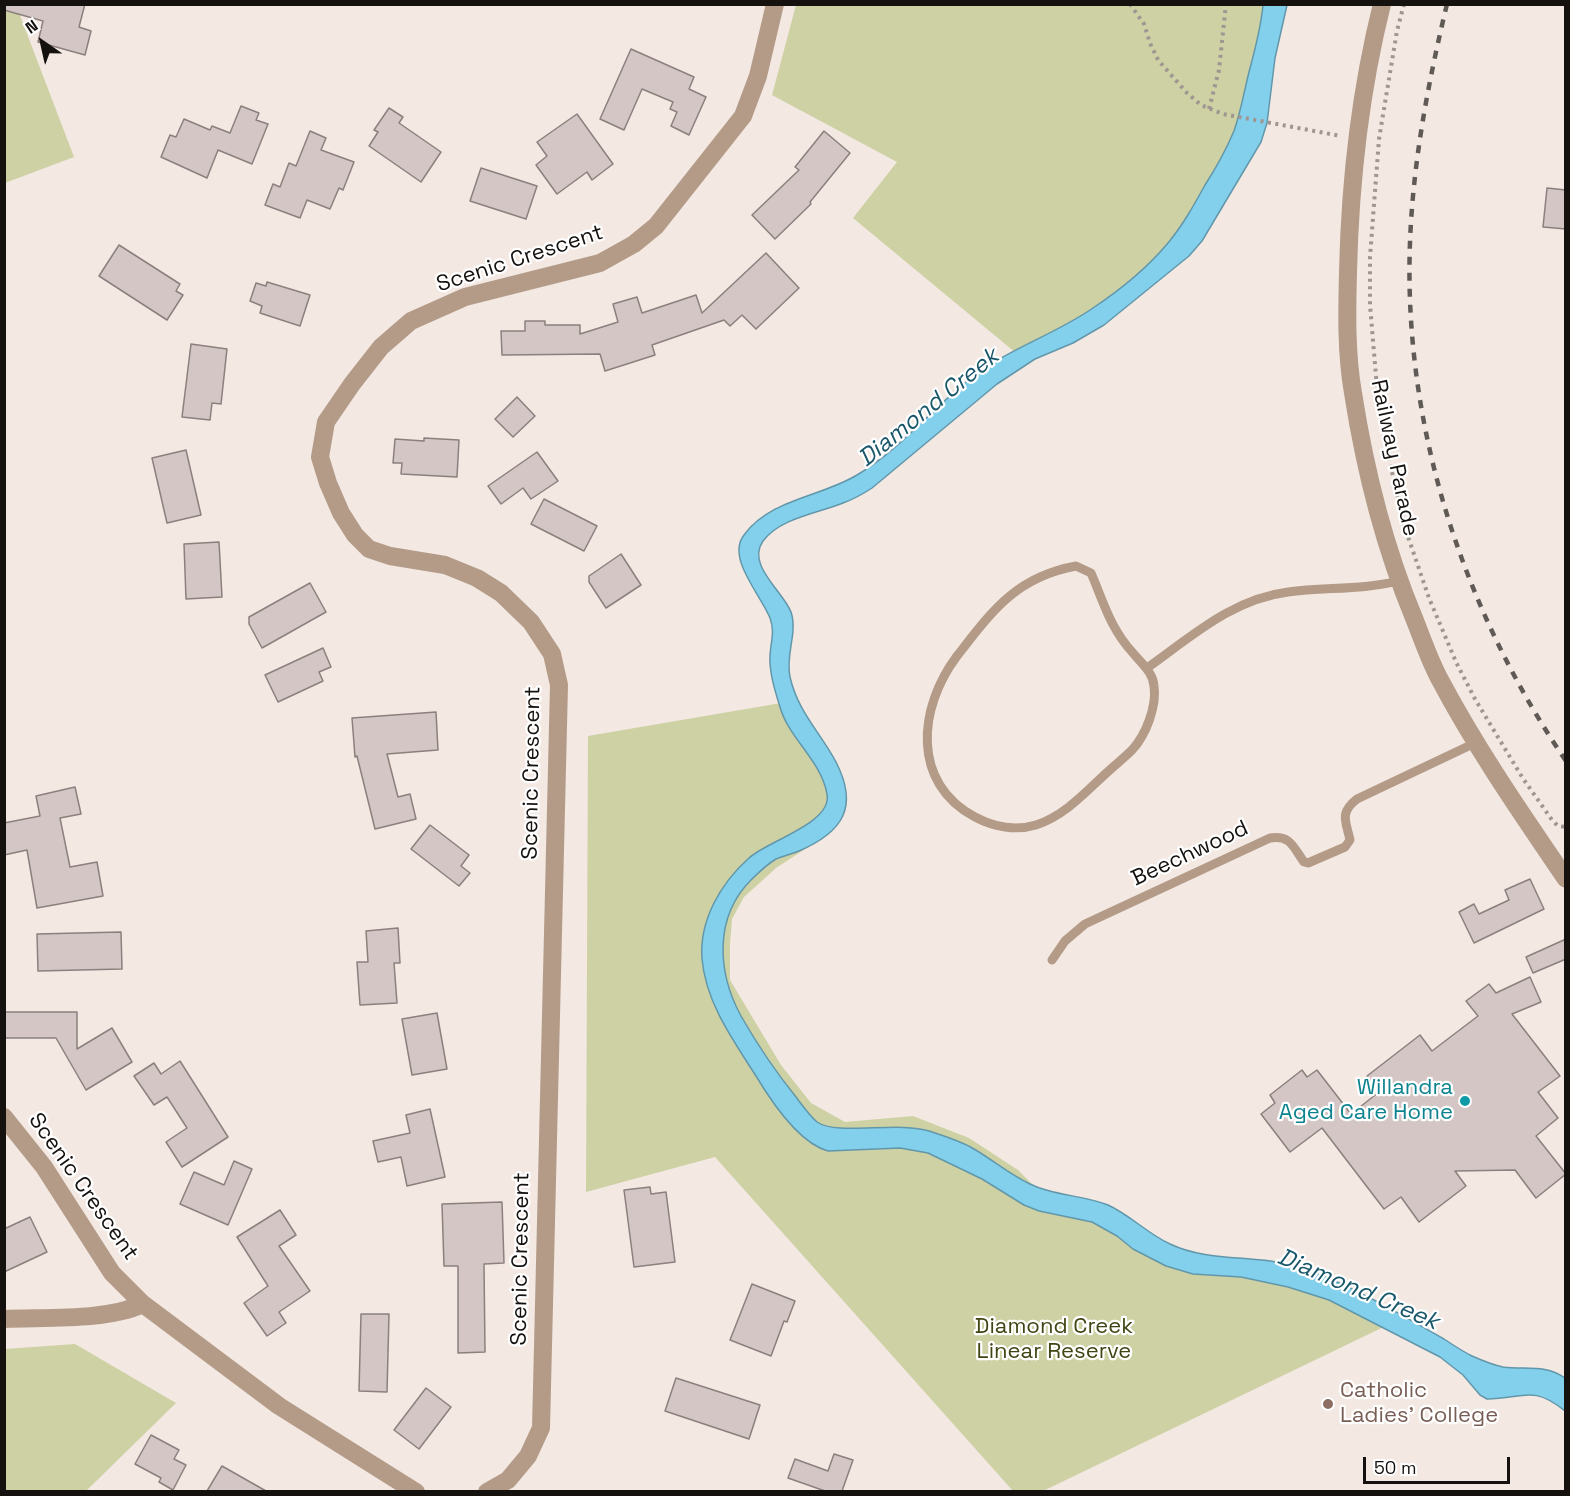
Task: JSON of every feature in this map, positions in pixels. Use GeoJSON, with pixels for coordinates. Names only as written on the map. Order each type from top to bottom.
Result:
{"type":"FeatureCollection","features":[{"type":"Feature","properties":{"kind":"street","name":"Scenic Crescent"},"geometry":{"type":"LineString","coordinates":[[487,1491],[508,1480],[528,1456],[541,1428],[559,686],[552,654],[531,622],[501,593],[477,578],[445,565],[390,556],[369,549],[355,536],[336,503],[320,457],[326,422],[351,384],[381,347],[411,321],[465,297],[600,263],[634,244],[656,226],[743,116],[758,76],[775,4]]}},
{"type":"Feature","properties":{"kind":"street","name":"Railway Parade"},"geometry":{"type":"LineString","coordinates":[[1382,4],[1357,139],[1349,223],[1347,326],[1352,392],[1376,509],[1398,581],[1438,676],[1475,743],[1566,879]]}},
{"type":"Feature","properties":{"kind":"street","name":"Scenic Crescent"},"geometry":{"type":"LineString","coordinates":[[4,1117],[44,1167],[112,1273],[143,1304],[279,1406],[416,1491]]}},
{"type":"Feature","properties":{"kind":"street"},"geometry":{"type":"LineString","coordinates":[[4,1318],[101,1315],[132,1309],[143,1304]]}},
{"type":"Feature","properties":{"kind":"lane"},"geometry":{"type":"LineString","coordinates":[[1076,566],[1091,573],[1116,632],[1147,668],[1155,686],[1153,705],[1144,732],[1134,749],[1073,804],[1054,816],[1039,824],[1020,828],[986,822],[953,802],[939,785],[930,767],[926,748],[928,723],[936,694],[952,663],[990,612],[1032,580],[1056,570],[1076,566]]}},
{"type":"Feature","properties":{"kind":"lane"},"geometry":{"type":"LineString","coordinates":[[1147,668],[1184,639],[1253,599],[1286,592],[1374,587],[1398,581]]}},
{"type":"Feature","properties":{"kind":"lane","name":"Beechwood"},"geometry":{"type":"LineString","coordinates":[[1052,960],[1065,940],[1085,924],[1270,838],[1287,839],[1302,860],[1308,863],[1345,847],[1350,840],[1344,818],[1350,804],[1475,743]]}},
{"type":"Feature","properties":{"kind":"path"},"geometry":{"type":"LineString","coordinates":[[1130,4],[1144,24],[1153,51],[1163,67],[1195,100],[1209,109],[1223,114],[1357,139]]}},
{"type":"Feature","properties":{"kind":"path"},"geometry":{"type":"LineString","coordinates":[[1209,109],[1219,70],[1226,4]]}},
{"type":"Feature","properties":{"kind":"path"},"geometry":{"type":"LineString","coordinates":[[1404,4],[1397,31],[1379,139],[1370,256],[1370,305],[1377,388],[1388,454],[1404,525],[1429,598],[1456,662],[1475,699],[1522,777],[1552,820],[1558,826],[1566,827]]}},
{"type":"Feature","properties":{"kind":"green space"},"geometry":{"type":"Polygon","coordinates":[[[5,5],[16,5],[74,157],[5,183],[5,5]]]}},
{"type":"Feature","properties":{"kind":"green space"},"geometry":{"type":"Polygon","coordinates":[[[796,5],[1278,5],[1258,106],[1148,281],[1016,353],[853,218],[897,162],[772,95],[796,5]]]}},
{"type":"Feature","properties":{"kind":"green space","name":"Diamond Creek Linear Reserve"},"geometry":{"type":"Polygon","coordinates":[[[787,702],[829,761],[834,826],[816,842],[776,868],[744,897],[732,919],[730,980],[781,1065],[811,1103],[845,1122],[913,1116],[969,1138],[1018,1170],[1044,1196],[1156,1248],[1245,1261],[1394,1322],[1043,1491],[1013,1491],[715,1157],[586,1192],[588,736],[787,702]]]}},
{"type":"Feature","properties":{"kind":"green space"},"geometry":{"type":"Polygon","coordinates":[[[75,1344],[176,1403],[86,1491],[5,1491],[5,1349],[75,1344]]]}},
{"type":"Feature","properties":{"kind":"water"},"geometry":{"type":"Polygon","coordinates":[[[1263,5],[1287,5],[1275,58],[1267,123],[1261,142],[1202,241],[1189,256],[1104,325],[1073,343],[1035,359],[997,384],[872,488],[847,501],[789,522],[770,533],[763,541],[759,550],[762,568],[787,604],[793,620],[789,661],[790,677],[798,701],[830,751],[843,778],[846,805],[843,816],[827,835],[814,844],[772,861],[751,880],[739,895],[730,911],[725,928],[723,945],[727,981],[741,1016],[760,1047],[788,1087],[817,1122],[839,1128],[901,1127],[929,1131],[969,1146],[1015,1176],[1039,1188],[1108,1205],[1162,1240],[1185,1250],[1201,1254],[1282,1263],[1336,1281],[1373,1299],[1479,1359],[1503,1367],[1543,1369],[1558,1374],[1565,1378],[1565,1411],[1554,1403],[1535,1395],[1487,1399],[1480,1395],[1463,1375],[1440,1357],[1329,1300],[1288,1287],[1241,1277],[1193,1274],[1166,1266],[1133,1249],[1117,1236],[1092,1222],[1039,1211],[1024,1205],[982,1179],[928,1153],[900,1148],[828,1151],[817,1147],[796,1130],[762,1086],[722,1020],[709,991],[705,975],[702,959],[704,930],[714,903],[729,879],[749,858],[810,823],[820,814],[826,804],[827,794],[824,782],[812,760],[784,719],[778,701],[770,668],[772,632],[770,618],[742,565],[739,554],[744,535],[755,523],[782,506],[828,489],[875,463],[969,379],[1012,352],[1080,316],[1123,286],[1152,261],[1183,222],[1228,145],[1241,109],[1258,38],[1263,5]]]}},
{"type":"Feature","properties":{"kind":"building"},"geometry":{"type":"Polygon","coordinates":[[[4,4],[85,4],[79,27],[91,31],[85,55],[38,42],[43,21],[4,10],[4,4]]]}},
{"type":"Feature","properties":{"kind":"building"},"geometry":{"type":"Polygon","coordinates":[[[631,49],[694,77],[689,89],[706,97],[689,135],[671,126],[677,112],[670,109],[673,102],[642,89],[624,130],[600,119],[631,49]]]}},
{"type":"Feature","properties":{"kind":"building"},"geometry":{"type":"Polygon","coordinates":[[[241,106],[259,113],[256,120],[268,124],[252,164],[218,150],[207,178],[161,157],[170,135],[176,137],[184,119],[210,130],[212,126],[230,133],[241,106]]]}},
{"type":"Feature","properties":{"kind":"building"},"geometry":{"type":"Polygon","coordinates":[[[389,108],[403,117],[399,123],[441,152],[421,182],[369,146],[378,132],[374,130],[389,108]]]}},
{"type":"Feature","properties":{"kind":"building"},"geometry":{"type":"Polygon","coordinates":[[[577,114],[613,164],[592,180],[587,172],[557,194],[536,165],[547,156],[537,142],[577,114]]]}},
{"type":"Feature","properties":{"kind":"building"},"geometry":{"type":"Polygon","coordinates":[[[310,131],[326,138],[321,150],[354,162],[343,190],[339,188],[330,209],[307,200],[300,218],[265,205],[273,184],[280,187],[289,163],[296,166],[310,131]]]}},
{"type":"Feature","properties":{"kind":"building"},"geometry":{"type":"Polygon","coordinates":[[[824,131],[850,153],[810,202],[811,204],[775,239],[752,215],[799,170],[795,167],[824,131]]]}},
{"type":"Feature","properties":{"kind":"building"},"geometry":{"type":"Polygon","coordinates":[[[481,168],[537,186],[526,219],[470,201],[481,168]]]}},
{"type":"Feature","properties":{"kind":"building"},"geometry":{"type":"Polygon","coordinates":[[[1547,188],[1566,190],[1566,229],[1543,227],[1547,188]]]}},
{"type":"Feature","properties":{"kind":"building"},"geometry":{"type":"Polygon","coordinates":[[[119,245],[180,284],[176,291],[183,295],[167,320],[99,276],[119,245]]]}},
{"type":"Feature","properties":{"kind":"building"},"geometry":{"type":"Polygon","coordinates":[[[766,253],[799,288],[756,329],[742,315],[730,326],[724,320],[652,345],[655,355],[605,371],[600,354],[502,355],[501,331],[525,331],[525,321],[545,321],[545,325],[580,325],[580,334],[618,322],[613,304],[637,297],[642,313],[696,295],[702,313],[766,253]]]}},
{"type":"Feature","properties":{"kind":"building"},"geometry":{"type":"Polygon","coordinates":[[[267,282],[310,295],[300,326],[260,313],[262,306],[250,301],[256,283],[266,286],[267,282]]]}},
{"type":"Feature","properties":{"kind":"building"},"geometry":{"type":"Polygon","coordinates":[[[191,344],[227,349],[221,404],[212,403],[210,420],[182,417],[191,344]]]}},
{"type":"Feature","properties":{"kind":"building"},"geometry":{"type":"Polygon","coordinates":[[[517,397],[535,416],[513,437],[495,419],[517,397]]]}},
{"type":"Feature","properties":{"kind":"building"},"geometry":{"type":"Polygon","coordinates":[[[424,438],[459,440],[457,477],[401,474],[402,463],[393,463],[395,439],[424,441],[424,438]]]}},
{"type":"Feature","properties":{"kind":"building"},"geometry":{"type":"Polygon","coordinates":[[[186,450],[201,515],[167,523],[152,458],[186,450]]]}},
{"type":"Feature","properties":{"kind":"building"},"geometry":{"type":"Polygon","coordinates":[[[537,452],[558,481],[531,499],[523,488],[501,504],[488,486],[537,452]]]}},
{"type":"Feature","properties":{"kind":"building"},"geometry":{"type":"Polygon","coordinates":[[[544,499],[597,526],[584,551],[531,524],[544,499]]]}},
{"type":"Feature","properties":{"kind":"building"},"geometry":{"type":"Polygon","coordinates":[[[219,542],[222,597],[186,599],[184,544],[219,542]]]}},
{"type":"Feature","properties":{"kind":"building"},"geometry":{"type":"Polygon","coordinates":[[[621,554],[641,585],[606,608],[589,582],[589,576],[621,554]]]}},
{"type":"Feature","properties":{"kind":"building"},"geometry":{"type":"Polygon","coordinates":[[[310,583],[326,612],[262,648],[249,624],[249,617],[310,583]]]}},
{"type":"Feature","properties":{"kind":"building"},"geometry":{"type":"Polygon","coordinates":[[[323,648],[331,667],[319,672],[323,681],[278,702],[265,675],[323,648]]]}},
{"type":"Feature","properties":{"kind":"building"},"geometry":{"type":"Polygon","coordinates":[[[436,712],[438,750],[387,754],[398,797],[410,794],[416,819],[375,829],[357,756],[355,757],[352,718],[436,712]]]}},
{"type":"Feature","properties":{"kind":"building"},"geometry":{"type":"Polygon","coordinates":[[[75,787],[81,814],[60,818],[70,867],[97,862],[103,896],[37,908],[27,850],[4,855],[4,823],[40,816],[36,796],[75,787]]]}},
{"type":"Feature","properties":{"kind":"building"},"geometry":{"type":"Polygon","coordinates":[[[430,825],[469,855],[461,866],[470,873],[459,886],[411,849],[430,825]]]}},
{"type":"Feature","properties":{"kind":"building"},"geometry":{"type":"Polygon","coordinates":[[[1530,879],[1544,909],[1474,943],[1459,912],[1474,904],[1479,914],[1509,900],[1505,890],[1530,879]]]}},
{"type":"Feature","properties":{"kind":"building"},"geometry":{"type":"Polygon","coordinates":[[[398,928],[400,963],[394,963],[397,1003],[360,1005],[357,962],[368,962],[366,931],[398,928]]]}},
{"type":"Feature","properties":{"kind":"building"},"geometry":{"type":"Polygon","coordinates":[[[121,932],[122,969],[38,971],[37,934],[121,932]]]}},
{"type":"Feature","properties":{"kind":"building"},"geometry":{"type":"Polygon","coordinates":[[[1566,939],[1566,959],[1533,973],[1526,957],[1566,939]]]}},
{"type":"Feature","properties":{"kind":"building","name":"Willandra Aged Care Home"},"geometry":{"type":"Polygon","coordinates":[[[1530,977],[1541,1002],[1512,1014],[1560,1076],[1538,1092],[1558,1118],[1536,1136],[1566,1174],[1536,1198],[1515,1170],[1455,1171],[1466,1186],[1419,1222],[1401,1197],[1384,1209],[1322,1128],[1290,1152],[1261,1114],[1275,1103],[1270,1095],[1302,1070],[1307,1077],[1317,1070],[1351,1114],[1379,1092],[1367,1076],[1420,1035],[1432,1051],[1478,1016],[1466,1001],[1489,984],[1496,993],[1530,977]]]}},
{"type":"Feature","properties":{"kind":"building"},"geometry":{"type":"Polygon","coordinates":[[[4,1012],[77,1012],[77,1049],[112,1028],[132,1062],[86,1090],[56,1038],[4,1038],[4,1012]]]}},
{"type":"Feature","properties":{"kind":"building"},"geometry":{"type":"Polygon","coordinates":[[[437,1013],[447,1069],[412,1075],[402,1019],[437,1013]]]}},
{"type":"Feature","properties":{"kind":"building"},"geometry":{"type":"Polygon","coordinates":[[[180,1061],[228,1137],[182,1167],[166,1142],[187,1128],[167,1097],[154,1105],[134,1076],[154,1063],[161,1074],[180,1061]]]}},
{"type":"Feature","properties":{"kind":"building"},"geometry":{"type":"Polygon","coordinates":[[[430,1109],[445,1177],[407,1186],[401,1157],[378,1162],[373,1141],[410,1133],[406,1115],[430,1109]]]}},
{"type":"Feature","properties":{"kind":"building"},"geometry":{"type":"Polygon","coordinates":[[[234,1161],[252,1169],[228,1225],[180,1204],[194,1172],[224,1185],[234,1161]]]}},
{"type":"Feature","properties":{"kind":"building"},"geometry":{"type":"Polygon","coordinates":[[[650,1187],[651,1194],[666,1192],[675,1262],[634,1267],[624,1190],[650,1187]]]}},
{"type":"Feature","properties":{"kind":"building"},"geometry":{"type":"Polygon","coordinates":[[[502,1202],[504,1263],[484,1264],[485,1352],[458,1353],[458,1266],[444,1266],[442,1204],[502,1202]]]}},
{"type":"Feature","properties":{"kind":"building"},"geometry":{"type":"Polygon","coordinates":[[[280,1210],[296,1235],[279,1246],[310,1291],[279,1312],[286,1323],[267,1336],[244,1303],[268,1286],[237,1237],[280,1210]]]}},
{"type":"Feature","properties":{"kind":"building"},"geometry":{"type":"Polygon","coordinates":[[[30,1217],[47,1252],[4,1272],[4,1229],[30,1217]]]}},
{"type":"Feature","properties":{"kind":"building"},"geometry":{"type":"Polygon","coordinates":[[[752,1284],[795,1301],[787,1322],[784,1321],[771,1356],[730,1340],[752,1284]]]}},
{"type":"Feature","properties":{"kind":"building"},"geometry":{"type":"Polygon","coordinates":[[[361,1314],[389,1314],[387,1392],[359,1391],[361,1314]]]}},
{"type":"Feature","properties":{"kind":"building"},"geometry":{"type":"Polygon","coordinates":[[[676,1378],[760,1405],[749,1439],[665,1411],[676,1378]]]}},
{"type":"Feature","properties":{"kind":"building"},"geometry":{"type":"Polygon","coordinates":[[[426,1388],[451,1407],[419,1449],[394,1430],[426,1388]]]}},
{"type":"Feature","properties":{"kind":"building"},"geometry":{"type":"Polygon","coordinates":[[[151,1435],[179,1450],[174,1459],[186,1465],[173,1490],[159,1482],[161,1478],[135,1464],[151,1435]]]}},
{"type":"Feature","properties":{"kind":"building"},"geometry":{"type":"Polygon","coordinates":[[[834,1454],[853,1460],[842,1491],[825,1491],[788,1478],[795,1459],[828,1471],[834,1454]]]}},
{"type":"Feature","properties":{"kind":"building"},"geometry":{"type":"Polygon","coordinates":[[[222,1466],[266,1491],[207,1491],[222,1466]]]}},
{"type":"Feature","properties":{"kind":"railway"},"geometry":{"type":"LineString","coordinates":[[1447,4],[1422,123],[1414,182],[1410,242],[1410,311],[1417,379],[1429,447],[1447,514],[1470,579],[1497,642],[1529,703],[1566,761]]}},
{"type":"Feature","properties":{"kind":"place","name":"Willandra Aged Care Home"},"geometry":{"type":"Point","coordinates":[1465,1101]}},
{"type":"Feature","properties":{"kind":"place","name":"Catholic Ladies' College"},"geometry":{"type":"Point","coordinates":[1328,1404]}},
{"type":"Feature","properties":{"kind":"water label","name":"Diamond Creek"},"geometry":{"type":"Point","coordinates":[929,408]}},
{"type":"Feature","properties":{"kind":"water label","name":"Diamond Creek"},"geometry":{"type":"Point","coordinates":[1358,1290]}}]}
